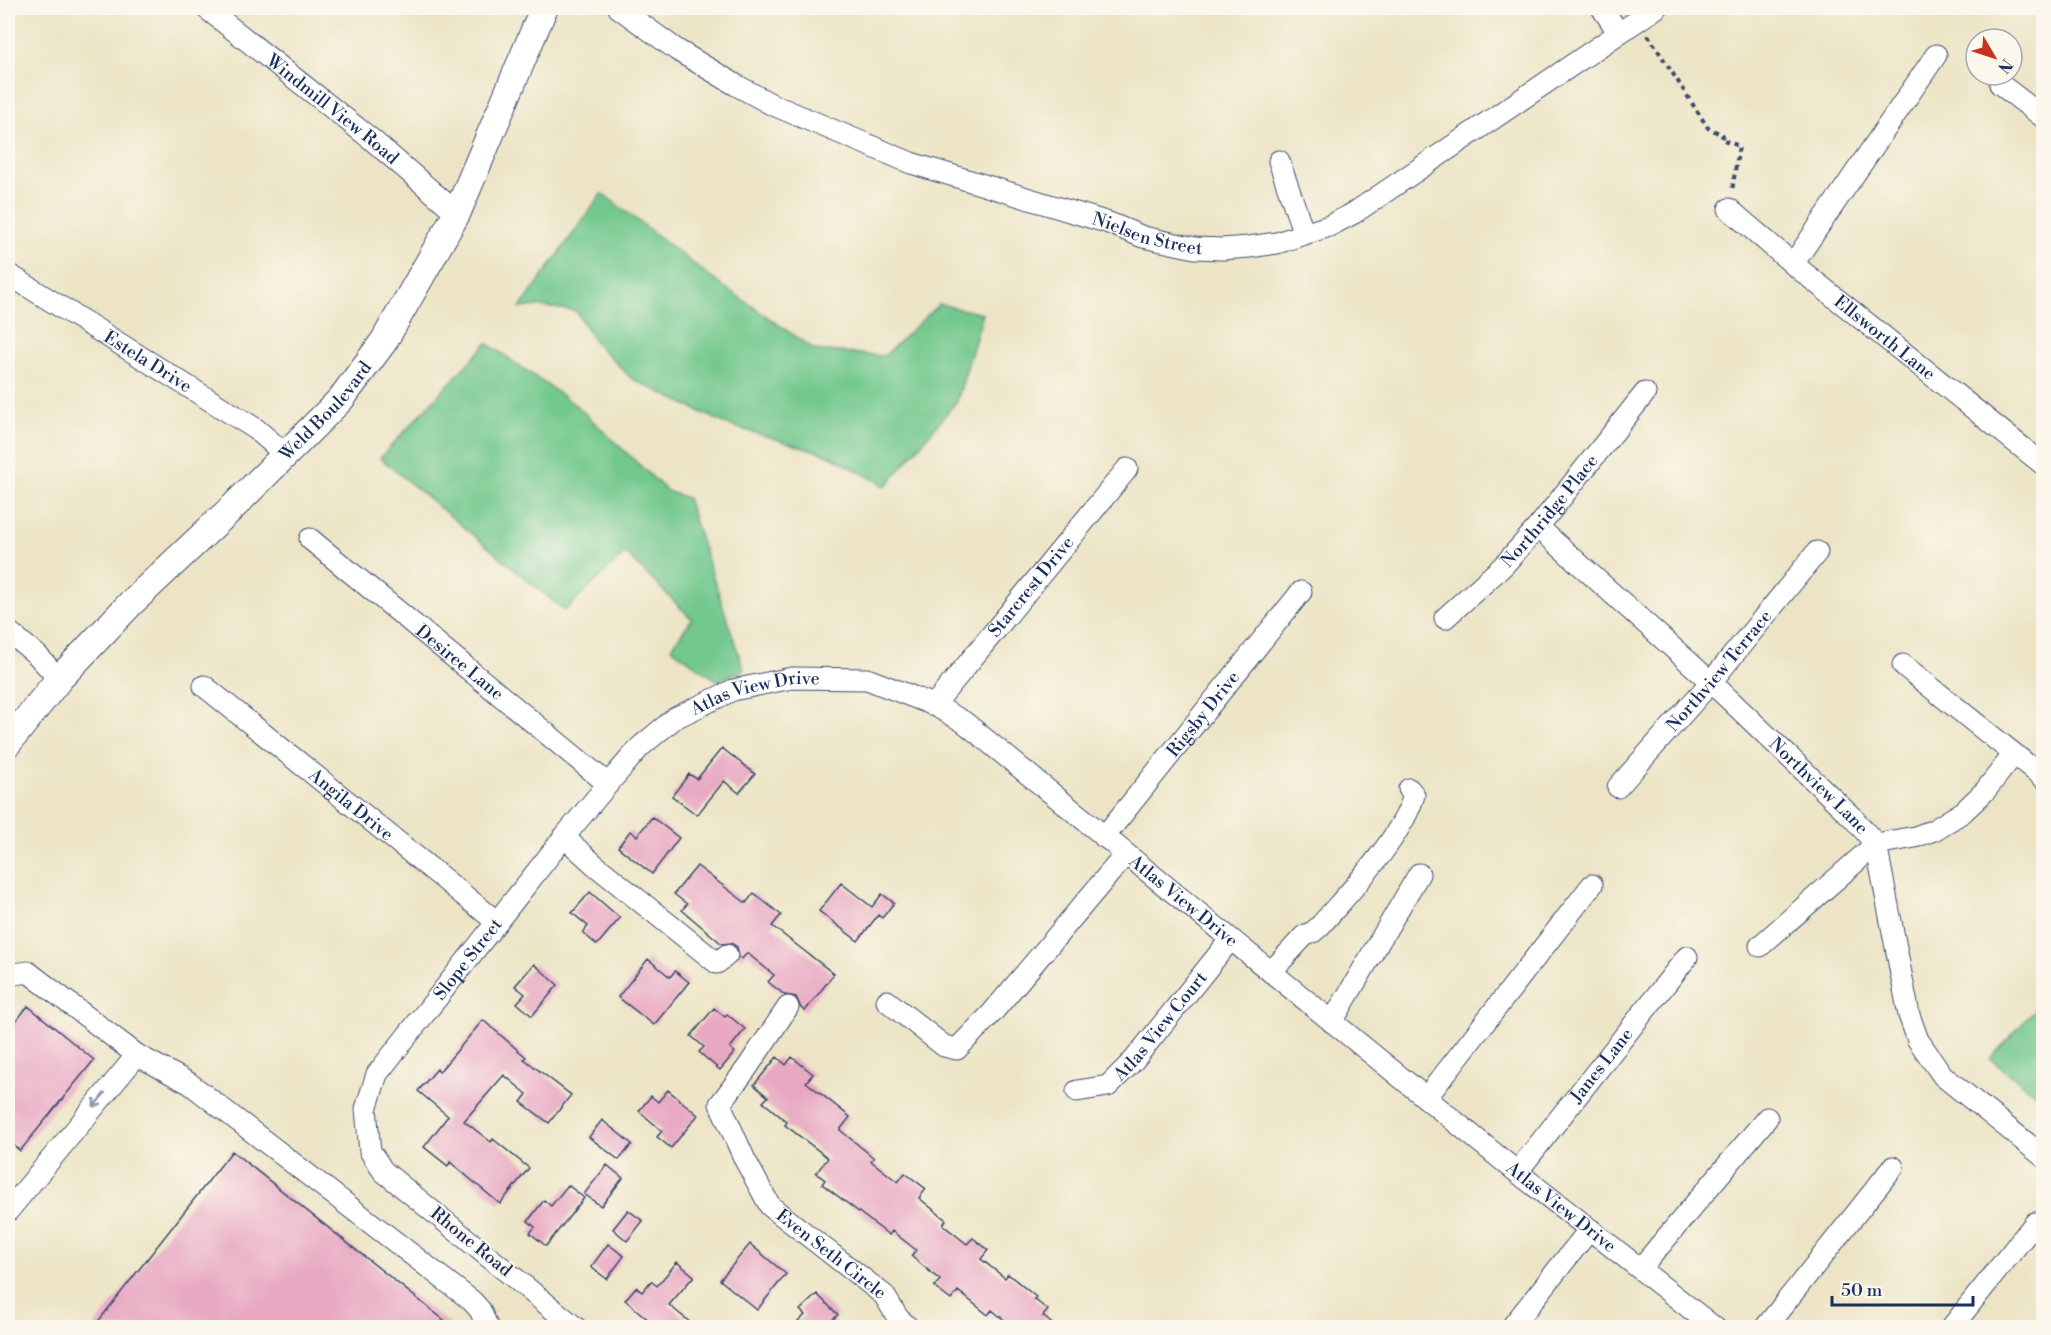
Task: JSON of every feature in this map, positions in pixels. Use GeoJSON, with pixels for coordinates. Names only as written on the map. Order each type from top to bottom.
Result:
{"type":"FeatureCollection","features":[{"type":"Feature","properties":{"kind":"main road","name":"Weld Boulevard"},"geometry":{"type":"LineString","coordinates":[[8,743],[59,679],[130,604],[234,506],[341,399],[384,340],[457,213],[543,8]]}},
{"type":"Feature","properties":{"kind":"street","name":"Windmill View Road"},"geometry":{"type":"LineString","coordinates":[[206,8],[371,139],[457,213]]}},
{"type":"Feature","properties":{"kind":"street","name":"Nielsen Street"},"geometry":{"type":"LineString","coordinates":[[619,8],[677,50],[736,86],[771,104],[911,163],[1109,223],[1143,237],[1169,244],[1222,249],[1277,243],[1329,226],[1354,213],[1656,8]]}},
{"type":"Feature","properties":{"kind":"street"},"geometry":{"type":"LineString","coordinates":[[1602,8],[1618,32]]}},
{"type":"Feature","properties":{"kind":"street"},"geometry":{"type":"LineString","coordinates":[[1793,264],[1936,55]]}},
{"type":"Feature","properties":{"kind":"street"},"geometry":{"type":"LineString","coordinates":[[2004,87],[2043,118]]}},
{"type":"Feature","properties":{"kind":"street"},"geometry":{"type":"LineString","coordinates":[[1279,161],[1304,234]]}},
{"type":"Feature","properties":{"kind":"street","name":"Ellsworth Lane"},"geometry":{"type":"LineString","coordinates":[[1729,209],[1793,264],[2043,465]]}},
{"type":"Feature","properties":{"kind":"street","name":"Estela Drive"},"geometry":{"type":"LineString","coordinates":[[8,274],[256,429],[285,454]]}},
{"type":"Feature","properties":{"kind":"street","name":"Northridge Place"},"geometry":{"type":"LineString","coordinates":[[1445,618],[1503,566],[1538,527],[1645,393]]}},
{"type":"Feature","properties":{"kind":"street","name":"Starcrest Drive"},"geometry":{"type":"LineString","coordinates":[[934,705],[1127,469]]}},
{"type":"Feature","properties":{"kind":"street","name":"Northview Lane"},"geometry":{"type":"LineString","coordinates":[[1538,527],[1711,682],[1853,818],[1876,844],[1910,1015],[1918,1040],[1943,1076],[2043,1157]]}},
{"type":"Feature","properties":{"kind":"street","name":"Desiree Lane"},"geometry":{"type":"LineString","coordinates":[[310,539],[608,784]]}},
{"type":"Feature","properties":{"kind":"street","name":"Northview Terrace"},"geometry":{"type":"LineString","coordinates":[[1618,787],[1711,682],[1817,552]]}},
{"type":"Feature","properties":{"kind":"street","name":"Rigsby Drive"},"geometry":{"type":"LineString","coordinates":[[1104,837],[1301,592]]}},
{"type":"Feature","properties":{"kind":"street"},"geometry":{"type":"LineString","coordinates":[[8,631],[37,655],[59,679]]}},
{"type":"Feature","properties":{"kind":"street"},"geometry":{"type":"LineString","coordinates":[[1903,664],[2043,778]]}},
{"type":"Feature","properties":{"kind":"street","name":"Atlas View Drive"},"geometry":{"type":"LineString","coordinates":[[608,784],[640,747],[675,718],[733,690],[792,678],[867,679],[934,705],[964,722],[1332,1023],[1715,1328]]}},
{"type":"Feature","properties":{"kind":"street","name":"Angila Drive"},"geometry":{"type":"LineString","coordinates":[[204,686],[497,922]]}},
{"type":"Feature","properties":{"kind":"street"},"geometry":{"type":"LineString","coordinates":[[1760,946],[1876,844],[1915,837],[1951,820],[1985,791],[2014,754]]}},
{"type":"Feature","properties":{"kind":"street","name":"Slope Street"},"geometry":{"type":"LineString","coordinates":[[370,1152],[366,1109],[377,1074],[608,784]]}},
{"type":"Feature","properties":{"kind":"street"},"geometry":{"type":"LineString","coordinates":[[1271,972],[1304,936],[1320,926],[1383,849],[1410,810],[1414,795],[1409,789]]}},
{"type":"Feature","properties":{"kind":"street"},"geometry":{"type":"LineString","coordinates":[[564,837],[595,865],[717,963],[727,955]]}},
{"type":"Feature","properties":{"kind":"street"},"geometry":{"type":"LineString","coordinates":[[887,1001],[944,1046],[957,1049],[992,1013],[1125,855]]}},
{"type":"Feature","properties":{"kind":"street"},"geometry":{"type":"LineString","coordinates":[[1332,1023],[1419,874]]}},
{"type":"Feature","properties":{"kind":"street"},"geometry":{"type":"LineString","coordinates":[[1426,1098],[1592,885]]}},
{"type":"Feature","properties":{"kind":"street","name":"Atlas View Court"},"geometry":{"type":"LineString","coordinates":[[1077,1091],[1108,1086],[1134,1060],[1230,940]]}},
{"type":"Feature","properties":{"kind":"street","name":"Janes Lane"},"geometry":{"type":"LineString","coordinates":[[1517,1172],[1687,957]]}},
{"type":"Feature","properties":{"kind":"street"},"geometry":{"type":"LineString","coordinates":[[8,975],[28,972],[137,1055],[189,1083],[463,1294],[480,1310],[488,1328]]}},
{"type":"Feature","properties":{"kind":"street","name":"Even Seth Circle"},"geometry":{"type":"LineString","coordinates":[[788,1007],[720,1104],[745,1160],[770,1206],[884,1295],[899,1324]]}},
{"type":"Feature","properties":{"kind":"street"},"geometry":{"type":"LineString","coordinates":[[11,1200],[137,1055]]}},
{"type":"Feature","properties":{"kind":"street"},"geometry":{"type":"LineString","coordinates":[[1641,1268],[1767,1118]]}},
{"type":"Feature","properties":{"kind":"street","name":"Rhone Road"},"geometry":{"type":"LineString","coordinates":[[370,1152],[383,1172],[576,1328]]}},
{"type":"Feature","properties":{"kind":"street"},"geometry":{"type":"LineString","coordinates":[[1765,1328],[1893,1167]]}},
{"type":"Feature","properties":{"kind":"street"},"geometry":{"type":"LineString","coordinates":[[1951,1328],[2035,1223]]}},
{"type":"Feature","properties":{"kind":"street"},"geometry":{"type":"LineString","coordinates":[[1511,1328],[1590,1229]]}},
{"type":"Feature","properties":{"kind":"path"},"geometry":{"type":"LineString","coordinates":[[1637,20],[1708,128],[1723,135],[1721,139],[1739,146],[1734,185]]}},
{"type":"Feature","properties":{"kind":"green space"},"geometry":{"type":"Polygon","coordinates":[[[602,193],[713,279],[815,350],[884,356],[939,304],[983,314],[957,401],[886,486],[829,455],[728,425],[632,379],[595,342],[576,311],[538,306],[520,308],[602,193]]]}},
{"type":"Feature","properties":{"kind":"green space"},"geometry":{"type":"Polygon","coordinates":[[[487,343],[577,406],[667,491],[687,498],[744,670],[718,681],[671,648],[692,619],[625,553],[565,611],[380,458],[487,343]]]}},
{"type":"Feature","properties":{"kind":"green space"},"geometry":{"type":"Polygon","coordinates":[[[2043,1001],[2043,1100],[1990,1059],[2043,1001]]]}},
{"type":"Feature","properties":{"kind":"building"},"geometry":{"type":"Polygon","coordinates":[[[722,748],[755,774],[739,793],[724,781],[697,815],[672,796],[689,774],[697,779],[722,748]]]}},
{"type":"Feature","properties":{"kind":"building"},"geometry":{"type":"Polygon","coordinates":[[[652,817],[679,838],[652,874],[618,847],[630,831],[637,836],[652,817]]]}},
{"type":"Feature","properties":{"kind":"building"},"geometry":{"type":"Polygon","coordinates":[[[697,866],[746,903],[754,893],[781,915],[772,926],[834,974],[805,1011],[796,997],[785,995],[768,982],[774,975],[747,953],[742,959],[739,957],[737,947],[731,943],[722,944],[682,910],[687,904],[674,894],[697,866]]]}},
{"type":"Feature","properties":{"kind":"building"},"geometry":{"type":"Polygon","coordinates":[[[841,883],[872,907],[882,894],[894,903],[882,918],[878,915],[858,941],[819,911],[841,883]]]}},
{"type":"Feature","properties":{"kind":"building"},"geometry":{"type":"Polygon","coordinates":[[[590,892],[620,918],[597,945],[583,933],[588,926],[572,913],[590,892]]]}},
{"type":"Feature","properties":{"kind":"building"},"geometry":{"type":"Polygon","coordinates":[[[648,959],[670,977],[675,971],[689,982],[654,1025],[618,997],[648,959]]]}},
{"type":"Feature","properties":{"kind":"building"},"geometry":{"type":"Polygon","coordinates":[[[534,964],[558,985],[532,1016],[517,1003],[525,994],[515,986],[534,964]]]}},
{"type":"Feature","properties":{"kind":"building"},"geometry":{"type":"Polygon","coordinates":[[[28,1006],[94,1060],[20,1151],[8,1140],[8,1031],[28,1006]]]}},
{"type":"Feature","properties":{"kind":"building"},"geometry":{"type":"Polygon","coordinates":[[[714,1008],[725,1017],[727,1014],[745,1029],[730,1048],[735,1052],[720,1070],[699,1052],[704,1047],[691,1036],[714,1008]]]}},
{"type":"Feature","properties":{"kind":"building"},"geometry":{"type":"Polygon","coordinates":[[[483,1020],[526,1057],[524,1059],[571,1095],[549,1123],[521,1102],[527,1094],[504,1075],[464,1121],[491,1142],[493,1139],[529,1168],[500,1204],[450,1162],[448,1166],[424,1147],[448,1116],[418,1091],[437,1069],[439,1072],[483,1020]]]}},
{"type":"Feature","properties":{"kind":"building"},"geometry":{"type":"Polygon","coordinates":[[[777,1057],[786,1065],[792,1057],[813,1074],[806,1082],[850,1117],[840,1130],[874,1158],[871,1161],[898,1182],[905,1173],[926,1189],[919,1198],[946,1220],[943,1225],[967,1244],[973,1238],[988,1250],[981,1259],[1005,1278],[1008,1274],[1036,1297],[1034,1299],[1048,1310],[1043,1316],[1057,1328],[1014,1328],[992,1310],[988,1315],[958,1291],[951,1300],[934,1287],[940,1280],[911,1256],[916,1250],[892,1231],[889,1235],[822,1184],[825,1180],[816,1173],[828,1158],[785,1125],[787,1122],[763,1102],[768,1097],[754,1085],[777,1057]]]}},
{"type":"Feature","properties":{"kind":"building"},"geometry":{"type":"Polygon","coordinates":[[[668,1090],[698,1115],[671,1148],[657,1137],[662,1131],[639,1111],[651,1096],[658,1102],[668,1090]]]}},
{"type":"Feature","properties":{"kind":"building"},"geometry":{"type":"Polygon","coordinates":[[[602,1120],[632,1144],[619,1160],[589,1137],[602,1120]]]}},
{"type":"Feature","properties":{"kind":"building"},"geometry":{"type":"Polygon","coordinates":[[[232,1151],[454,1328],[93,1328],[232,1151]]]}},
{"type":"Feature","properties":{"kind":"building"},"geometry":{"type":"Polygon","coordinates":[[[607,1165],[623,1178],[601,1206],[584,1194],[607,1165]]]}},
{"type":"Feature","properties":{"kind":"building"},"geometry":{"type":"Polygon","coordinates":[[[568,1185],[584,1198],[546,1246],[530,1233],[535,1227],[528,1221],[544,1200],[551,1206],[568,1185]]]}},
{"type":"Feature","properties":{"kind":"building"},"geometry":{"type":"Polygon","coordinates":[[[628,1210],[643,1221],[627,1241],[613,1229],[628,1210]]]}},
{"type":"Feature","properties":{"kind":"building"},"geometry":{"type":"Polygon","coordinates":[[[608,1244],[624,1256],[607,1279],[591,1267],[608,1244]]]}},
{"type":"Feature","properties":{"kind":"building"},"geometry":{"type":"Polygon","coordinates":[[[750,1244],[786,1274],[757,1310],[720,1280],[750,1244]]]}},
{"type":"Feature","properties":{"kind":"building"},"geometry":{"type":"Polygon","coordinates":[[[677,1262],[694,1276],[669,1305],[697,1328],[658,1328],[625,1300],[636,1287],[642,1292],[651,1281],[657,1286],[677,1262]]]}},
{"type":"Feature","properties":{"kind":"building"},"geometry":{"type":"Polygon","coordinates":[[[817,1294],[838,1315],[832,1320],[840,1328],[792,1328],[805,1315],[800,1310],[817,1294]]]}}]}
